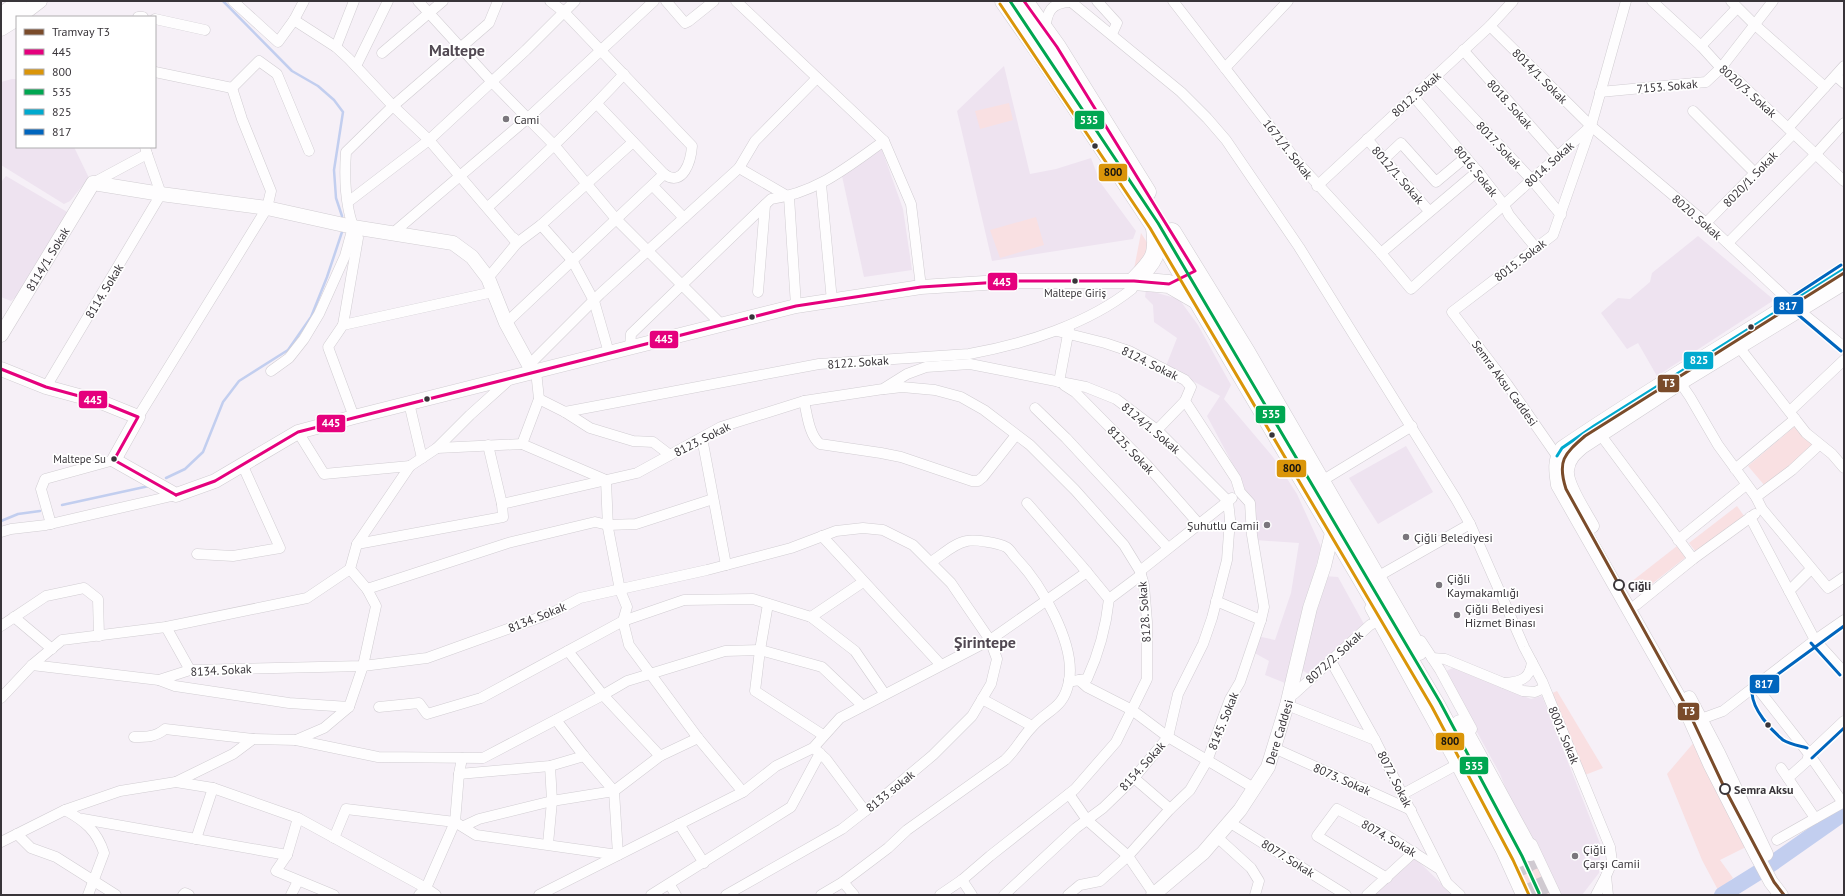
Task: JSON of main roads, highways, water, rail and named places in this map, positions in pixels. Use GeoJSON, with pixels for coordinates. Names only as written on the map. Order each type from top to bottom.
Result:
{"type":"FeatureCollection","features":[{"type":"Feature","properties":{"kind":"highway"},"geometry":{"type":"LineString","coordinates":[[1004,1],[1041,54],[1154,225],[1182,277],[1246,352],[1320,482],[1393,605],[1524,855],[1333,529],[1182,277],[1045,30],[1024,1]]}},
{"type":"Feature","properties":{"kind":"highway"},"geometry":{"type":"LineString","coordinates":[[1154,225],[1156,247],[1154,257],[1148,268],[1134,281],[1182,277]]}},
{"type":"Feature","properties":{"kind":"waterway"},"geometry":{"type":"LineString","coordinates":[[223,1],[292,71],[318,86],[334,100],[343,112],[334,170],[336,198],[342,216]]}},
{"type":"Feature","properties":{"kind":"waterway"},"geometry":{"type":"LineString","coordinates":[[166,478],[185,469],[203,452],[223,402],[239,381],[288,350],[311,317],[327,277],[342,232]]}},
{"type":"Feature","properties":{"kind":"waterway"},"geometry":{"type":"LineString","coordinates":[[62,505],[149,486]]}},
{"type":"Feature","properties":{"kind":"waterway"},"geometry":{"type":"LineString","coordinates":[[1,521],[18,514],[40,511]]}},
{"type":"Feature","properties":{"kind":"waterway"},"geometry":{"type":"LineString","coordinates":[[1722,895],[1767,867],[1844,813]]}},
{"type":"Feature","properties":{"kind":"tunnel"},"geometry":{"type":"LineString","coordinates":[[1530,852],[1548,895]]}},
{"type":"Feature","properties":{"kind":"tunnel"},"geometry":{"type":"LineString","coordinates":[[1518,858],[1534,895]]}},
{"type":"Feature","properties":{"kind":"tram line","name":"T3"},"geometry":{"type":"LineString","coordinates":[[1784,895],[1774,882],[1725,789],[1686,706],[1566,489],[1562,471],[1564,459],[1567,453],[1585,436],[1844,273]]}},
{"type":"Feature","properties":{"kind":"place","name":"Cami"},"geometry":{"type":"Point","coordinates":[506,119]}},
{"type":"Feature","properties":{"kind":"place","name":"Maltepe Giriş"},"geometry":{"type":"Point","coordinates":[1075,281]}},
{"type":"Feature","properties":{"kind":"place","name":"Maltepe Su"},"geometry":{"type":"Point","coordinates":[114,459]}},
{"type":"Feature","properties":{"kind":"place","name":"Şuhutlu Camii"},"geometry":{"type":"Point","coordinates":[1267,525]}},
{"type":"Feature","properties":{"kind":"place","name":"Çiğli Belediyesi"},"geometry":{"type":"Point","coordinates":[1406,537]}},
{"type":"Feature","properties":{"kind":"place","name":"Çiğli Kaymakamlığı"},"geometry":{"type":"Point","coordinates":[1439,585]}},
{"type":"Feature","properties":{"kind":"place","name":"Çiğli"},"geometry":{"type":"Point","coordinates":[1619,585]}},
{"type":"Feature","properties":{"kind":"place","name":"Çiğli Belediyesi Hizmet Binası"},"geometry":{"type":"Point","coordinates":[1457,615]}},
{"type":"Feature","properties":{"kind":"place","name":"Semra Aksu"},"geometry":{"type":"Point","coordinates":[1725,789]}},
{"type":"Feature","properties":{"kind":"place","name":"Çiğli Çarşı Camii"},"geometry":{"type":"Point","coordinates":[1575,856]}},
{"type":"Feature","properties":{"kind":"district","name":"Maltepe"},"geometry":{"type":"Point","coordinates":[457,50]}},
{"type":"Feature","properties":{"kind":"district","name":"Şirintepe"},"geometry":{"type":"Point","coordinates":[985,642]}}]}
